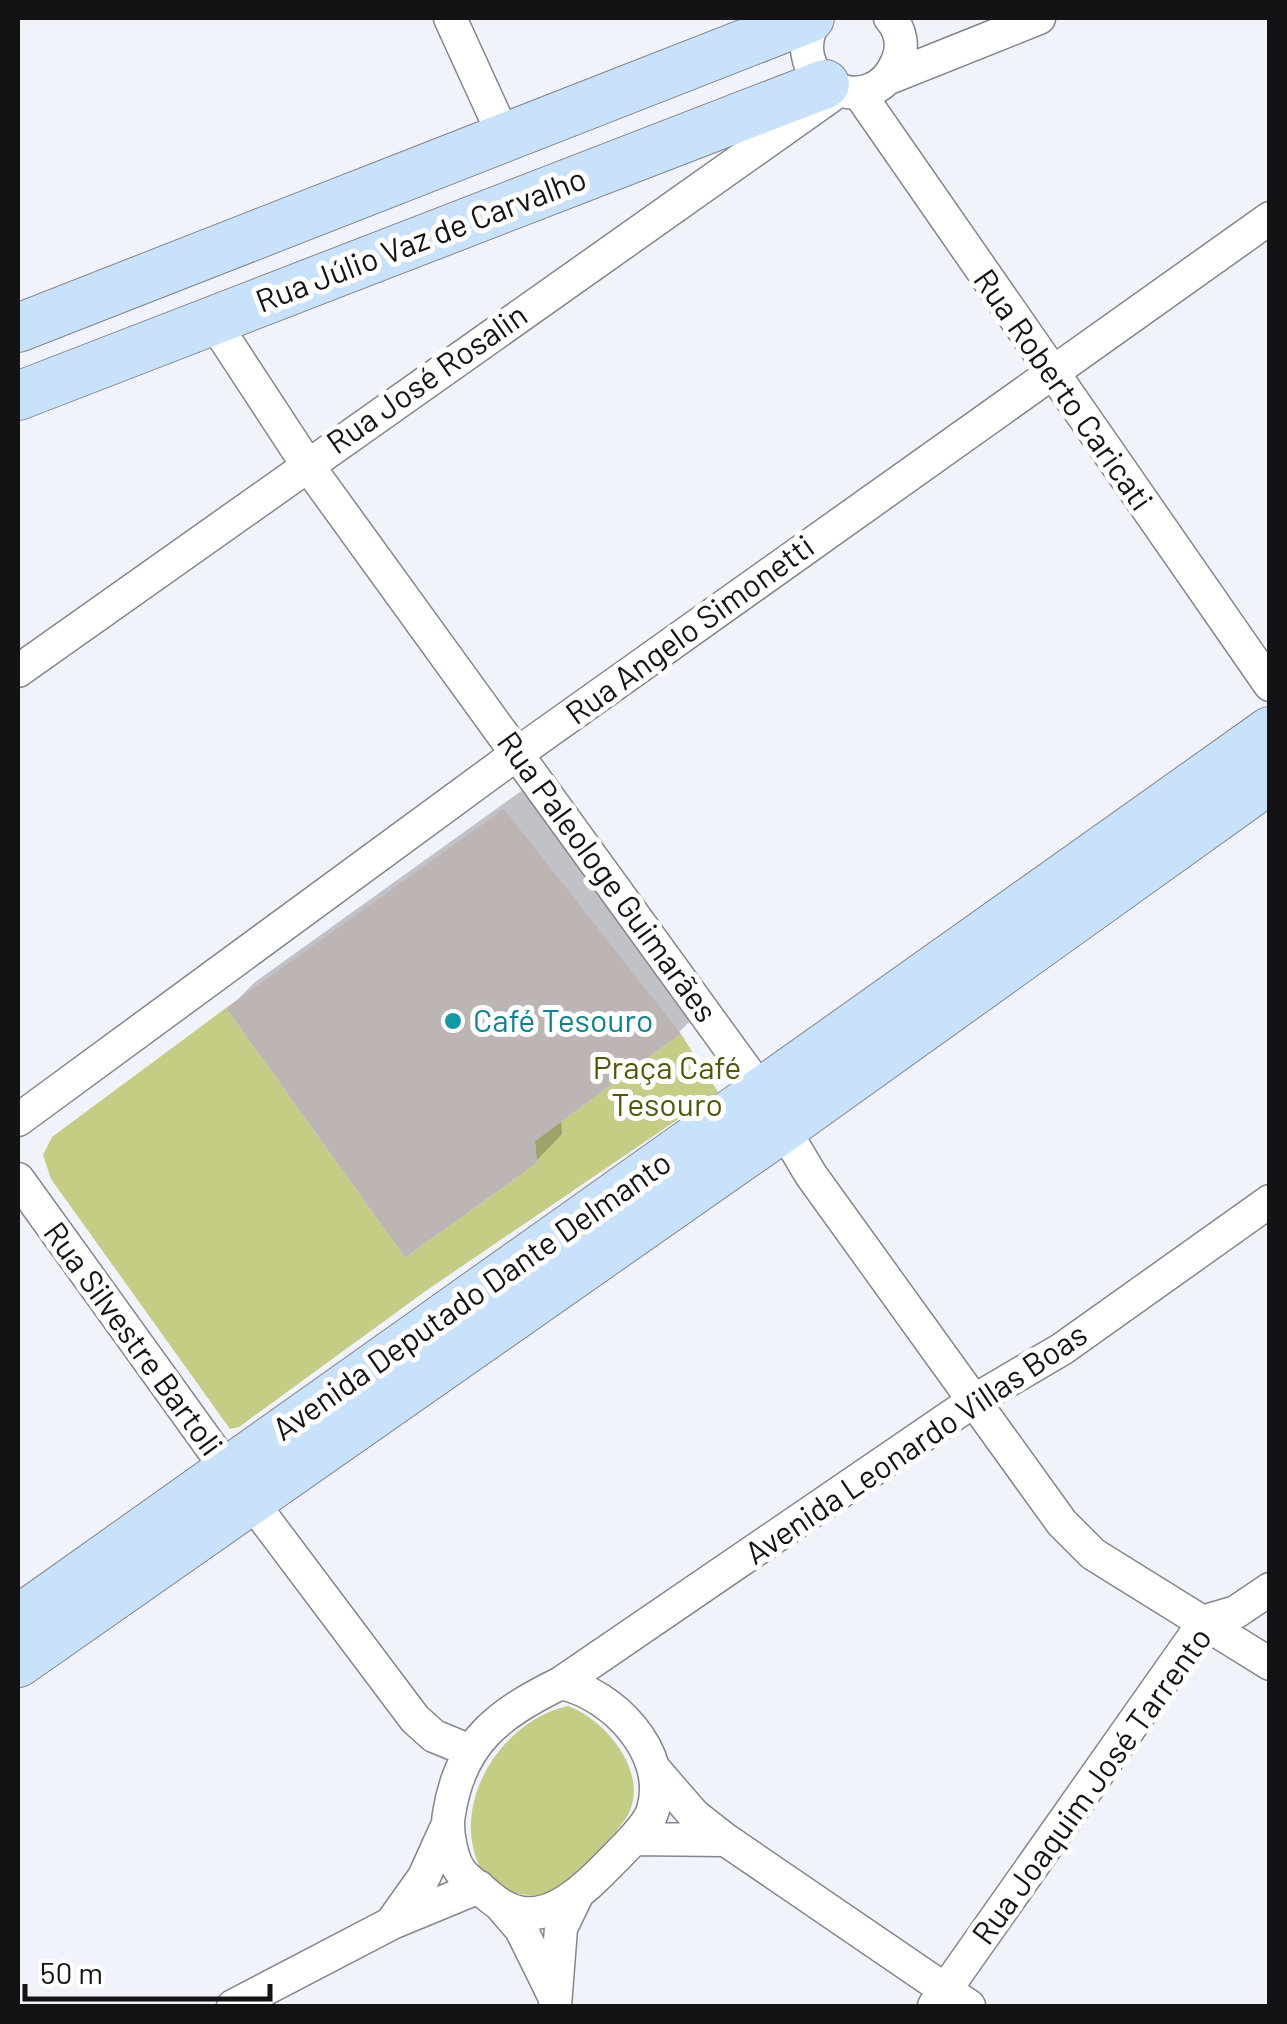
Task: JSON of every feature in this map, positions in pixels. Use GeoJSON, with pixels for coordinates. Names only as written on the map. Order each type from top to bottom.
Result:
{"type":"FeatureCollection","features":[{"type":"Feature","properties":{"kind":"main road","name":"Rua Júlio Vaz de Carvalho"},"geometry":{"type":"LineString","coordinates":[[18,328],[503,134],[813,18]]}},
{"type":"Feature","properties":{"kind":"main road","name":"Rua Júlio Vaz de Carvalho"},"geometry":{"type":"LineString","coordinates":[[18,396],[841,89]]}},
{"type":"Feature","properties":{"kind":"main road","name":"Avenida Deputado Dante Delmanto"},"geometry":{"type":"LineString","coordinates":[[772,1109],[1270,730]]}},
{"type":"Feature","properties":{"kind":"main road","name":"Avenida Deputado Dante Delmanto"},"geometry":{"type":"LineString","coordinates":[[18,1620],[238,1484],[772,1109],[1270,779]]}},
{"type":"Feature","properties":{"kind":"main road","name":"Avenida Deputado Dante Delmanto"},"geometry":{"type":"LineString","coordinates":[[18,1663],[238,1484]]}},
{"type":"Feature","properties":{"kind":"street"},"geometry":{"type":"LineString","coordinates":[[450,18],[503,134]]}},
{"type":"Feature","properties":{"kind":"street","name":"Rua Roberto Caricati"},"geometry":{"type":"LineString","coordinates":[[813,18],[806,43],[808,59],[841,89],[1050,373],[1270,685]]}},
{"type":"Feature","properties":{"kind":"street"},"geometry":{"type":"LineString","coordinates":[[889,78],[1039,18]]}},
{"type":"Feature","properties":{"kind":"street"},"geometry":{"type":"LineString","coordinates":[[889,78],[901,54],[897,25],[989,39]]}},
{"type":"Feature","properties":{"kind":"street","name":"Rua José Rosalin"},"geometry":{"type":"LineString","coordinates":[[18,671],[306,463],[841,89],[889,78]]}},
{"type":"Feature","properties":{"kind":"street","name":"Rua Angelo Simonetti"},"geometry":{"type":"LineString","coordinates":[[18,1120],[518,753],[1270,218]]}},
{"type":"Feature","properties":{"kind":"street","name":"Rua Paleologe Guimarães"},"geometry":{"type":"LineString","coordinates":[[213,321],[306,463],[772,1109],[810,1175],[1062,1523],[1093,1554],[1270,1664]]}},
{"type":"Feature","properties":{"kind":"street","name":"Rua Silvestre Bartoli"},"geometry":{"type":"LineString","coordinates":[[18,1179],[238,1484]]}},
{"type":"Feature","properties":{"kind":"street","name":"Avenida Leonardo Villas Boas"},"geometry":{"type":"LineString","coordinates":[[560,1683],[975,1400],[1062,1348],[1270,1201]]}},
{"type":"Feature","properties":{"kind":"street"},"geometry":{"type":"LineString","coordinates":[[238,1484],[415,1719],[434,1736],[468,1750]]}},
{"type":"Feature","properties":{"kind":"street","name":"Rua Joaquim José Tarrento"},"geometry":{"type":"LineString","coordinates":[[950,2001],[1205,1621],[1236,1612],[1270,1589]]}},
{"type":"Feature","properties":{"kind":"street"},"geometry":{"type":"LineString","coordinates":[[392,1923],[424,1878],[447,1826],[454,1778],[468,1750],[513,1710],[560,1683],[584,1688],[621,1712],[655,1770],[694,1815],[950,2001]]}},
{"type":"Feature","properties":{"kind":"street"},"geometry":{"type":"LineString","coordinates":[[233,2006],[392,1923],[490,1897],[521,1914],[554,1910],[577,1895],[632,1839],[653,1811],[655,1770]]}},
{"type":"Feature","properties":{"kind":"street"},"geometry":{"type":"LineString","coordinates":[[447,1826],[460,1870],[521,1929],[555,2002]]}},
{"type":"Feature","properties":{"kind":"street"},"geometry":{"type":"LineString","coordinates":[[632,1839],[726,1840]]}},
{"type":"Feature","properties":{"kind":"street"},"geometry":{"type":"LineString","coordinates":[[555,2002],[561,1928],[577,1895]]}},
{"type":"Feature","properties":{"kind":"green space","name":"Praça Café Tesouro"},"geometry":{"type":"Polygon","coordinates":[[[226,1008],[405,1258],[537,1163],[535,1141],[681,1034],[718,1092],[427,1290],[239,1427],[230,1429],[51,1179],[43,1155],[52,1137],[226,1008]]]}},
{"type":"Feature","properties":{"kind":"green space"},"geometry":{"type":"Polygon","coordinates":[[[568,1706],[596,1723],[620,1750],[629,1766],[633,1799],[616,1832],[566,1883],[549,1893],[514,1893],[493,1882],[479,1865],[472,1840],[477,1790],[488,1767],[523,1728],[544,1714],[568,1706]]]}},
{"type":"Feature","properties":{"kind":"building","name":"Café Tesouro"},"geometry":{"type":"Polygon","coordinates":[[[504,809],[681,1034],[535,1141],[537,1163],[405,1258],[226,1008],[504,809]]]}},
{"type":"Feature","properties":{"kind":"place","name":"Café Tesouro"},"geometry":{"type":"Point","coordinates":[453,1021]}}]}
